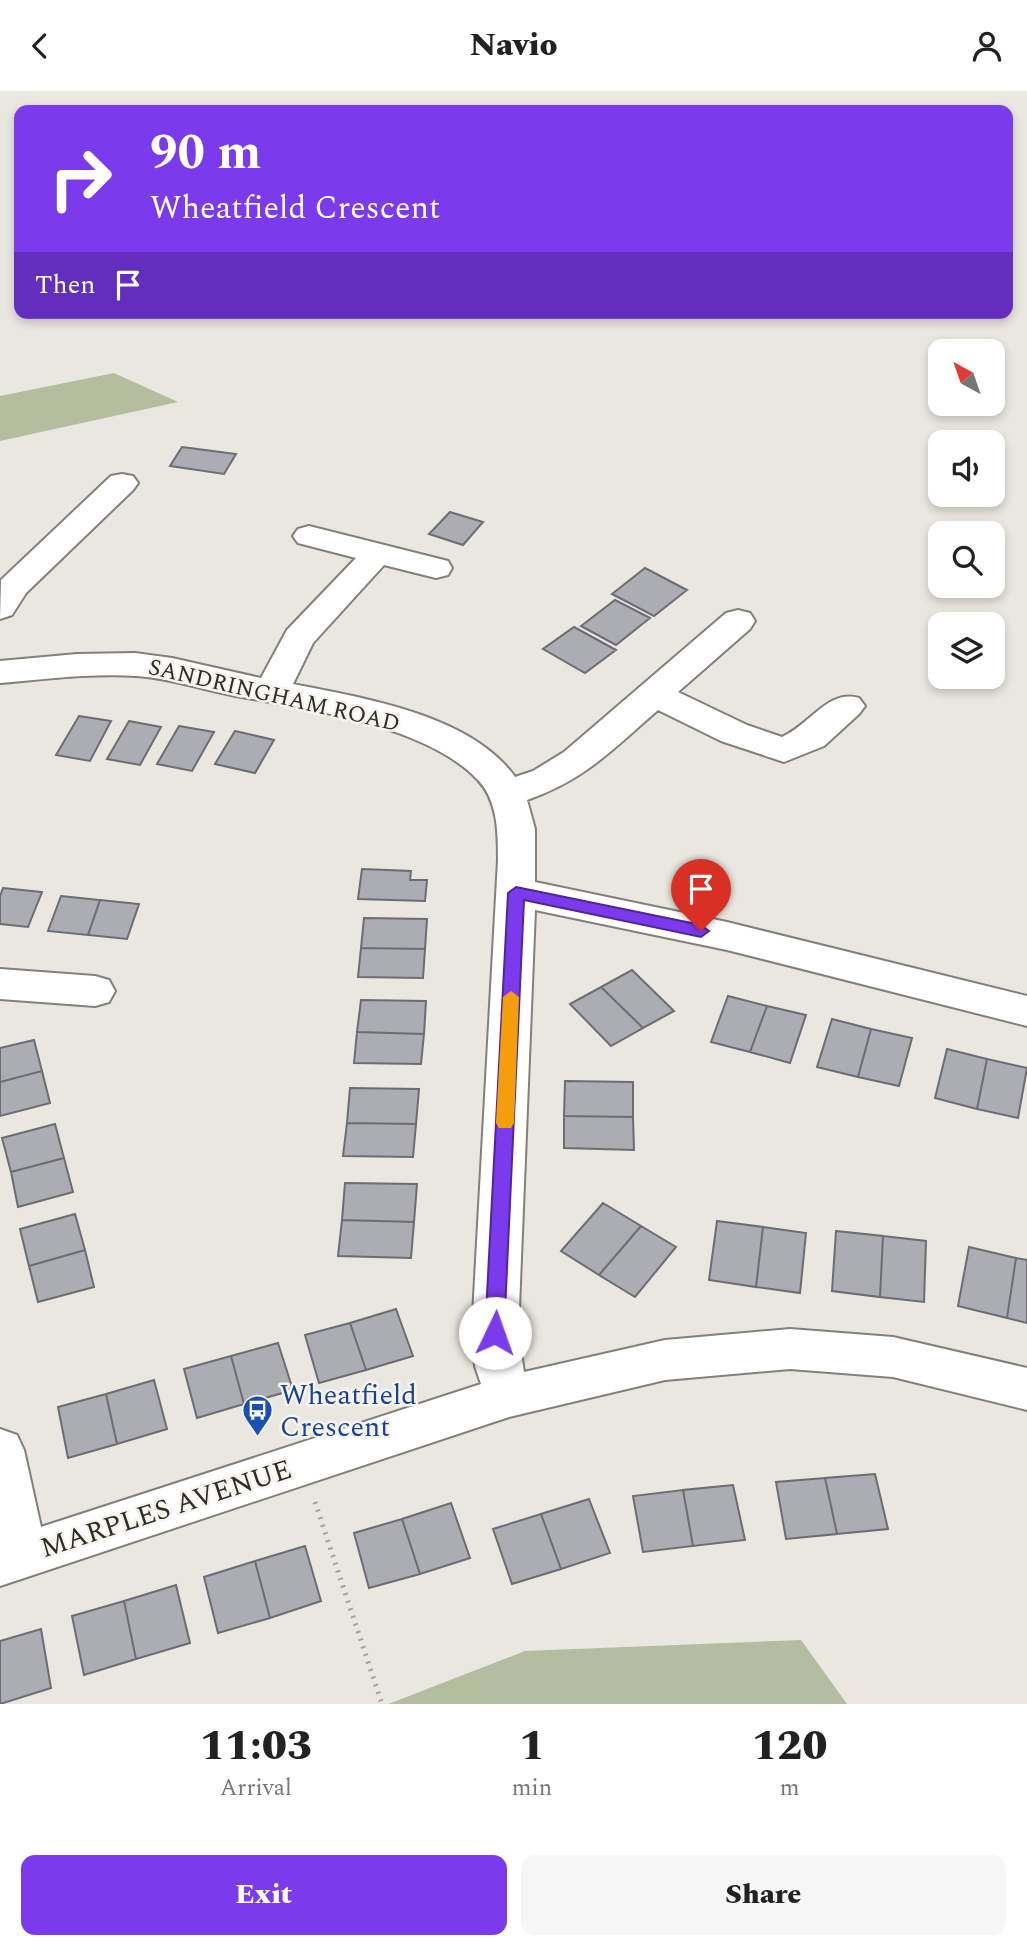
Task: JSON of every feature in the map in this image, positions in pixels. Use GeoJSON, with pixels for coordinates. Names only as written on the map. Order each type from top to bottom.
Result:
{"type":"FeatureCollection","features":[{"type":"Feature","properties":{"kind":"street"},"geometry":{"type":"LineString","coordinates":[[0,608],[13,587],[122,483]]}},
{"type":"Feature","properties":{"kind":"street"},"geometry":{"type":"LineString","coordinates":[[309,536],[436,568]]}},
{"type":"Feature","properties":{"kind":"street"},"geometry":{"type":"LineString","coordinates":[[272,691],[299,638],[365,569],[375,553]]}},
{"type":"Feature","properties":{"kind":"street"},"geometry":{"type":"LineString","coordinates":[[506,794],[547,780],[577,761],[738,621]]}},
{"type":"Feature","properties":{"kind":"street","name":"SANDRINGHAM ROAD"},"geometry":{"type":"LineString","coordinates":[[0,672],[100,663],[157,666],[358,710],[430,733],[466,749],[491,772],[506,794],[517,823],[516,893]]}},
{"type":"Feature","properties":{"kind":"street"},"geometry":{"type":"LineString","coordinates":[[654,694],[734,733],[784,750],[811,739],[847,706]]}},
{"type":"Feature","properties":{"kind":"street"},"geometry":{"type":"LineString","coordinates":[[509,1396],[498,1366],[495,1333],[516,893],[727,936],[1027,1011]]}},
{"type":"Feature","properties":{"kind":"street"},"geometry":{"type":"LineString","coordinates":[[0,984],[95,991]]}},
{"type":"Feature","properties":{"kind":"street","name":"MARPLES AVENUE"},"geometry":{"type":"LineString","coordinates":[[11,1559],[509,1396],[665,1360],[790,1349],[893,1357],[1027,1389]]}},
{"type":"Feature","properties":{"kind":"street"},"geometry":{"type":"LineString","coordinates":[[0,1450],[11,1559]]}},
{"type":"Feature","properties":{"kind":"path"},"geometry":{"type":"LineString","coordinates":[[303,1464],[382,1704]]}},
{"type":"Feature","properties":{"kind":"green space"},"geometry":{"type":"Polygon","coordinates":[[[114,373],[178,402],[0,441],[0,396],[114,373]]]}},
{"type":"Feature","properties":{"kind":"green space"},"geometry":{"type":"Polygon","coordinates":[[[801,1640],[847,1704],[389,1704],[525,1651],[801,1640]]]}},
{"type":"Feature","properties":{"kind":"green space"},"geometry":{"type":"Polygon","coordinates":[[[474,1671],[487,1704],[389,1704],[474,1671]]]}},
{"type":"Feature","properties":{"kind":"building"},"geometry":{"type":"Polygon","coordinates":[[[182,447],[236,454],[224,474],[170,466],[182,447]]]}},
{"type":"Feature","properties":{"kind":"building"},"geometry":{"type":"Polygon","coordinates":[[[450,512],[483,522],[463,545],[429,534],[450,512]]]}},
{"type":"Feature","properties":{"kind":"building"},"geometry":{"type":"Polygon","coordinates":[[[645,568],[687,590],[654,616],[612,594],[645,568]]]}},
{"type":"Feature","properties":{"kind":"building"},"geometry":{"type":"Polygon","coordinates":[[[615,600],[650,618],[616,645],[581,626],[615,600]]]}},
{"type":"Feature","properties":{"kind":"building"},"geometry":{"type":"Polygon","coordinates":[[[574,627],[616,650],[585,673],[543,649],[574,627]]]}},
{"type":"Feature","properties":{"kind":"building"},"geometry":{"type":"Polygon","coordinates":[[[79,716],[111,721],[90,761],[56,755],[79,716]]]}},
{"type":"Feature","properties":{"kind":"building"},"geometry":{"type":"Polygon","coordinates":[[[129,721],[161,727],[140,765],[107,759],[129,721]]]}},
{"type":"Feature","properties":{"kind":"building"},"geometry":{"type":"Polygon","coordinates":[[[179,726],[214,732],[192,771],[157,764],[179,726]]]}},
{"type":"Feature","properties":{"kind":"building"},"geometry":{"type":"Polygon","coordinates":[[[235,731],[274,740],[255,773],[215,764],[235,731]]]}},
{"type":"Feature","properties":{"kind":"building"},"geometry":{"type":"Polygon","coordinates":[[[362,869],[411,871],[410,880],[427,880],[425,901],[358,899],[362,869]]]}},
{"type":"Feature","properties":{"kind":"building"},"geometry":{"type":"Polygon","coordinates":[[[3,888],[42,892],[28,927],[0,924],[0,896],[3,888]]]}},
{"type":"Feature","properties":{"kind":"building"},"geometry":{"type":"Polygon","coordinates":[[[61,896],[100,900],[88,935],[48,931],[61,896]]]}},
{"type":"Feature","properties":{"kind":"building"},"geometry":{"type":"Polygon","coordinates":[[[100,900],[139,904],[127,939],[88,935],[100,900]]]}},
{"type":"Feature","properties":{"kind":"building"},"geometry":{"type":"Polygon","coordinates":[[[364,918],[427,919],[425,949],[361,948],[364,918]]]}},
{"type":"Feature","properties":{"kind":"building"},"geometry":{"type":"Polygon","coordinates":[[[361,948],[425,949],[423,978],[358,977],[361,948]]]}},
{"type":"Feature","properties":{"kind":"building"},"geometry":{"type":"Polygon","coordinates":[[[632,970],[674,1011],[643,1028],[601,987],[632,970]]]}},
{"type":"Feature","properties":{"kind":"building"},"geometry":{"type":"Polygon","coordinates":[[[601,987],[643,1028],[611,1046],[570,1004],[601,987]]]}},
{"type":"Feature","properties":{"kind":"building"},"geometry":{"type":"Polygon","coordinates":[[[728,996],[767,1006],[750,1052],[711,1042],[728,996]]]}},
{"type":"Feature","properties":{"kind":"building"},"geometry":{"type":"Polygon","coordinates":[[[361,1000],[426,1001],[424,1034],[357,1032],[361,1000]]]}},
{"type":"Feature","properties":{"kind":"building"},"geometry":{"type":"Polygon","coordinates":[[[767,1006],[806,1015],[790,1063],[750,1052],[767,1006]]]}},
{"type":"Feature","properties":{"kind":"building"},"geometry":{"type":"Polygon","coordinates":[[[832,1019],[871,1029],[858,1077],[817,1067],[832,1019]]]}},
{"type":"Feature","properties":{"kind":"building"},"geometry":{"type":"Polygon","coordinates":[[[871,1029],[912,1038],[899,1086],[858,1077],[871,1029]]]}},
{"type":"Feature","properties":{"kind":"building"},"geometry":{"type":"Polygon","coordinates":[[[357,1032],[424,1034],[421,1064],[354,1063],[357,1032]]]}},
{"type":"Feature","properties":{"kind":"building"},"geometry":{"type":"Polygon","coordinates":[[[34,1040],[42,1071],[0,1082],[0,1048],[34,1040]]]}},
{"type":"Feature","properties":{"kind":"building"},"geometry":{"type":"Polygon","coordinates":[[[947,1049],[987,1059],[977,1109],[935,1098],[947,1049]]]}},
{"type":"Feature","properties":{"kind":"building"},"geometry":{"type":"Polygon","coordinates":[[[987,1059],[1027,1068],[1018,1118],[977,1109],[987,1059]]]}},
{"type":"Feature","properties":{"kind":"building"},"geometry":{"type":"Polygon","coordinates":[[[42,1071],[50,1103],[0,1116],[0,1082],[42,1071]]]}},
{"type":"Feature","properties":{"kind":"building"},"geometry":{"type":"Polygon","coordinates":[[[565,1081],[633,1082],[633,1117],[564,1116],[565,1081]]]}},
{"type":"Feature","properties":{"kind":"building"},"geometry":{"type":"Polygon","coordinates":[[[350,1088],[419,1089],[416,1124],[347,1123],[350,1088]]]}},
{"type":"Feature","properties":{"kind":"building"},"geometry":{"type":"Polygon","coordinates":[[[564,1116],[633,1117],[634,1150],[564,1148],[564,1116]]]}},
{"type":"Feature","properties":{"kind":"building"},"geometry":{"type":"Polygon","coordinates":[[[347,1123],[416,1124],[413,1157],[343,1156],[347,1123]]]}},
{"type":"Feature","properties":{"kind":"building"},"geometry":{"type":"Polygon","coordinates":[[[55,1124],[64,1158],[11,1172],[2,1138],[55,1124]]]}},
{"type":"Feature","properties":{"kind":"building"},"geometry":{"type":"Polygon","coordinates":[[[64,1158],[73,1192],[18,1207],[11,1172],[64,1158]]]}},
{"type":"Feature","properties":{"kind":"building"},"geometry":{"type":"Polygon","coordinates":[[[345,1183],[417,1184],[414,1222],[342,1220],[345,1183]]]}},
{"type":"Feature","properties":{"kind":"building"},"geometry":{"type":"Polygon","coordinates":[[[603,1203],[641,1226],[599,1275],[561,1251],[603,1203]]]}},
{"type":"Feature","properties":{"kind":"building"},"geometry":{"type":"Polygon","coordinates":[[[75,1214],[85,1250],[29,1266],[20,1229],[75,1214]]]}},
{"type":"Feature","properties":{"kind":"building"},"geometry":{"type":"Polygon","coordinates":[[[342,1220],[414,1222],[411,1258],[338,1256],[342,1220]]]}},
{"type":"Feature","properties":{"kind":"building"},"geometry":{"type":"Polygon","coordinates":[[[717,1221],[763,1227],[756,1287],[709,1280],[717,1221]]]}},
{"type":"Feature","properties":{"kind":"building"},"geometry":{"type":"Polygon","coordinates":[[[641,1226],[676,1247],[635,1297],[599,1275],[641,1226]]]}},
{"type":"Feature","properties":{"kind":"building"},"geometry":{"type":"Polygon","coordinates":[[[763,1227],[806,1233],[800,1293],[756,1287],[763,1227]]]}},
{"type":"Feature","properties":{"kind":"building"},"geometry":{"type":"Polygon","coordinates":[[[836,1231],[883,1236],[880,1297],[832,1291],[836,1231]]]}},
{"type":"Feature","properties":{"kind":"building"},"geometry":{"type":"Polygon","coordinates":[[[883,1236],[926,1241],[924,1302],[880,1297],[883,1236]]]}},
{"type":"Feature","properties":{"kind":"building"},"geometry":{"type":"Polygon","coordinates":[[[969,1247],[1016,1258],[1007,1318],[958,1306],[969,1247]]]}},
{"type":"Feature","properties":{"kind":"building"},"geometry":{"type":"Polygon","coordinates":[[[85,1250],[94,1287],[38,1302],[29,1266],[85,1250]]]}},
{"type":"Feature","properties":{"kind":"building"},"geometry":{"type":"Polygon","coordinates":[[[1016,1258],[1027,1260],[1027,1323],[1007,1318],[1016,1258]]]}},
{"type":"Feature","properties":{"kind":"building"},"geometry":{"type":"Polygon","coordinates":[[[396,1309],[413,1356],[366,1370],[350,1323],[396,1309]]]}},
{"type":"Feature","properties":{"kind":"building"},"geometry":{"type":"Polygon","coordinates":[[[350,1323],[366,1370],[319,1383],[305,1335],[350,1323]]]}},
{"type":"Feature","properties":{"kind":"building"},"geometry":{"type":"Polygon","coordinates":[[[278,1343],[293,1390],[244,1404],[231,1356],[278,1343]]]}},
{"type":"Feature","properties":{"kind":"building"},"geometry":{"type":"Polygon","coordinates":[[[231,1356],[244,1404],[197,1418],[184,1369],[231,1356]]]}},
{"type":"Feature","properties":{"kind":"building"},"geometry":{"type":"Polygon","coordinates":[[[154,1380],[167,1429],[117,1444],[106,1394],[154,1380]]]}},
{"type":"Feature","properties":{"kind":"building"},"geometry":{"type":"Polygon","coordinates":[[[106,1394],[117,1444],[68,1458],[58,1407],[106,1394]]]}},
{"type":"Feature","properties":{"kind":"building"},"geometry":{"type":"Polygon","coordinates":[[[875,1474],[888,1529],[837,1534],[825,1478],[875,1474]]]}},
{"type":"Feature","properties":{"kind":"building"},"geometry":{"type":"Polygon","coordinates":[[[825,1478],[837,1534],[786,1539],[776,1482],[825,1478]]]}},
{"type":"Feature","properties":{"kind":"building"},"geometry":{"type":"Polygon","coordinates":[[[733,1485],[745,1540],[693,1546],[683,1490],[733,1485]]]}},
{"type":"Feature","properties":{"kind":"building"},"geometry":{"type":"Polygon","coordinates":[[[683,1490],[693,1546],[643,1552],[633,1496],[683,1490]]]}},
{"type":"Feature","properties":{"kind":"building"},"geometry":{"type":"Polygon","coordinates":[[[589,1499],[610,1553],[561,1569],[541,1514],[589,1499]]]}},
{"type":"Feature","properties":{"kind":"building"},"geometry":{"type":"Polygon","coordinates":[[[451,1503],[470,1558],[420,1574],[402,1519],[451,1503]]]}},
{"type":"Feature","properties":{"kind":"building"},"geometry":{"type":"Polygon","coordinates":[[[541,1514],[561,1569],[512,1584],[493,1529],[541,1514]]]}},
{"type":"Feature","properties":{"kind":"building"},"geometry":{"type":"Polygon","coordinates":[[[402,1519],[420,1574],[369,1588],[354,1533],[402,1519]]]}},
{"type":"Feature","properties":{"kind":"building"},"geometry":{"type":"Polygon","coordinates":[[[305,1546],[321,1601],[270,1618],[255,1561],[305,1546]]]}},
{"type":"Feature","properties":{"kind":"building"},"geometry":{"type":"Polygon","coordinates":[[[255,1561],[270,1618],[218,1633],[204,1577],[255,1561]]]}},
{"type":"Feature","properties":{"kind":"building"},"geometry":{"type":"Polygon","coordinates":[[[176,1585],[190,1643],[136,1659],[124,1601],[176,1585]]]}},
{"type":"Feature","properties":{"kind":"building"},"geometry":{"type":"Polygon","coordinates":[[[124,1601],[136,1659],[84,1675],[72,1616],[124,1601]]]}},
{"type":"Feature","properties":{"kind":"building"},"geometry":{"type":"Polygon","coordinates":[[[41,1629],[51,1688],[0,1704],[0,1641],[41,1629]]]}},
{"type":"Feature","properties":{"kind":"slow traffic"},"geometry":{"type":"LineString","coordinates":[[505,1123],[511,997]]}},
{"type":"Feature","properties":{"kind":"place","name":"Wheatfield Crescent"},"geometry":{"type":"Point","coordinates":[257,1438]}},
{"type":"Feature","properties":{"kind":"route"},"geometry":{"type":"LineString","coordinates":[[495,1333],[516,893],[701,931]]}}]}
